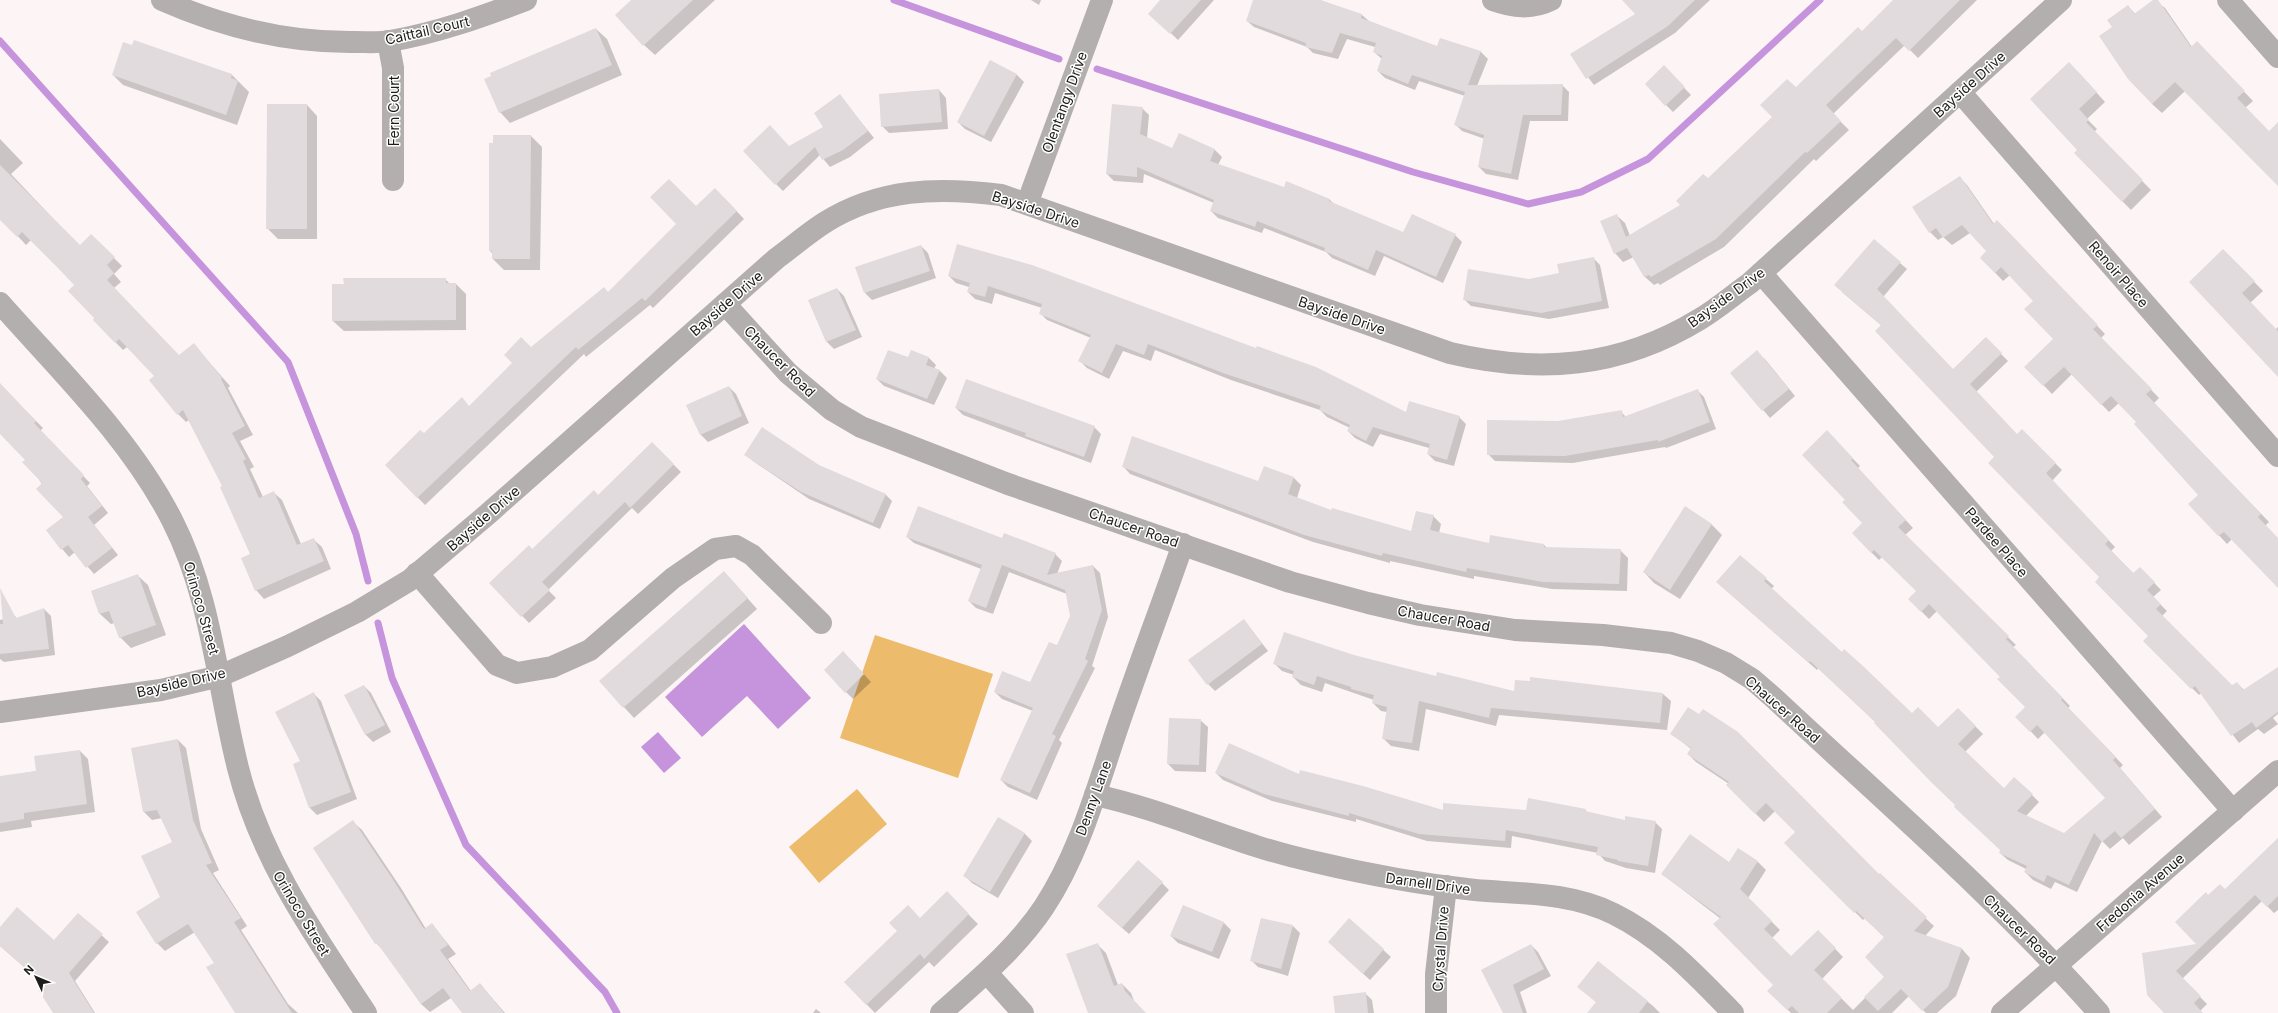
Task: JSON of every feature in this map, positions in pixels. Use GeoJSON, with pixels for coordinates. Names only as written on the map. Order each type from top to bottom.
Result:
{"type":"FeatureCollection","features":[{"type":"Feature","properties":{"kind":"street","name":"Caittail Court"},"geometry":{"type":"LineString","coordinates":[[162,0],[230,24],[277,37],[327,43],[388,41],[448,28],[526,0]]}},
{"type":"Feature","properties":{"kind":"street","name":"Olentangy Drive"},"geometry":{"type":"LineString","coordinates":[[1027,204],[1102,0]]}},
{"type":"Feature","properties":{"kind":"street"},"geometry":{"type":"LineString","coordinates":[[1493,0],[1510,6],[1527,7],[1543,4],[1551,0]]}},
{"type":"Feature","properties":{"kind":"street","name":"Bayside Drive"},"geometry":{"type":"LineString","coordinates":[[0,712],[162,690],[220,676],[288,646],[357,612],[417,574],[489,513],[777,258],[824,223],[855,207],[885,197],[928,190],[963,191],[1001,195],[1450,353],[1487,362],[1524,365],[1592,361],[1629,351],[1658,340],[1701,319],[1761,273],[2061,0]]}},
{"type":"Feature","properties":{"kind":"street"},"geometry":{"type":"LineString","coordinates":[[2228,0],[2278,57]]}},
{"type":"Feature","properties":{"kind":"street","name":"Fern Court"},"geometry":{"type":"LineString","coordinates":[[388,41],[393,68],[393,180]]}},
{"type":"Feature","properties":{"kind":"street","name":"Renoir Place"},"geometry":{"type":"LineString","coordinates":[[1960,92],[2278,456]]}},
{"type":"Feature","properties":{"kind":"street","name":"Pardee Place"},"geometry":{"type":"LineString","coordinates":[[1761,273],[2233,811]]}},
{"type":"Feature","properties":{"kind":"street","name":"Orinoco Street"},"geometry":{"type":"LineString","coordinates":[[0,303],[124,444],[150,481],[173,522],[190,561],[204,606],[220,676],[238,770],[253,818],[273,864],[305,921],[366,1013]]}},
{"type":"Feature","properties":{"kind":"street","name":"Chaucer Road"},"geometry":{"type":"LineString","coordinates":[[725,304],[806,390],[832,410],[861,426],[1008,484],[1290,582],[1420,615],[1515,630],[1603,635],[1671,643],[1698,651],[1726,663],[1752,679],[1775,699],[2056,964],[2099,1013]]}},
{"type":"Feature","properties":{"kind":"street","name":"Denny Lane"},"geometry":{"type":"LineString","coordinates":[[941,1013],[986,973],[1019,940],[1043,908],[1064,872],[1095,795],[1183,544]]}},
{"type":"Feature","properties":{"kind":"street"},"geometry":{"type":"LineString","coordinates":[[417,574],[497,665],[516,673],[552,667],[590,650],[673,578],[715,549],[736,546],[752,555],[821,623]]}},
{"type":"Feature","properties":{"kind":"street","name":"Fredonia Avenue"},"geometry":{"type":"LineString","coordinates":[[2002,1013],[2056,964],[2278,771]]}},
{"type":"Feature","properties":{"kind":"street","name":"Darnell Drive"},"geometry":{"type":"LineString","coordinates":[[1095,795],[1116,800],[1231,839],[1308,861],[1387,878],[1446,886],[1549,895],[1572,899],[1612,913],[1641,928],[1666,947],[1733,1013]]}},
{"type":"Feature","properties":{"kind":"street","name":"Crystal Drive"},"geometry":{"type":"LineString","coordinates":[[1436,1013],[1436,974],[1446,886]]}},
{"type":"Feature","properties":{"kind":"street"},"geometry":{"type":"LineString","coordinates":[[986,973],[1023,1013]]}},
{"type":"Feature","properties":{"kind":"shaded area"},"geometry":{"type":"Polygon","coordinates":[[[744,624],[811,698],[778,729],[747,696],[702,737],[665,697],[744,624]]]}},
{"type":"Feature","properties":{"kind":"shaded area"},"geometry":{"type":"Polygon","coordinates":[[[875,635],[993,674],[958,778],[840,738],[875,635]]]}},
{"type":"Feature","properties":{"kind":"shaded area"},"geometry":{"type":"Polygon","coordinates":[[[658,732],[681,758],[664,773],[641,747],[658,732]]]}},
{"type":"Feature","properties":{"kind":"shaded area"},"geometry":{"type":"Polygon","coordinates":[[[857,789],[887,824],[819,883],[789,847],[857,789]]]}},
{"type":"Feature","properties":{"kind":"building"},"geometry":{"type":"Polygon","coordinates":[[[631,0],[693,0],[643,46],[615,15],[631,0]]]}},
{"type":"Feature","properties":{"kind":"building"},"geometry":{"type":"Polygon","coordinates":[[[1160,0],[1201,0],[1170,34],[1148,14],[1160,0]]]}},
{"type":"Feature","properties":{"kind":"building"},"geometry":{"type":"Polygon","coordinates":[[[1253,0],[1320,0],[1362,14],[1361,18],[1437,46],[1440,38],[1481,51],[1468,85],[1563,84],[1561,115],[1523,115],[1511,174],[1478,167],[1484,135],[1454,125],[1465,92],[1412,75],[1408,84],[1377,71],[1382,56],[1373,52],[1376,43],[1340,33],[1332,53],[1305,47],[1306,43],[1246,21],[1253,0]]]}},
{"type":"Feature","properties":{"kind":"building"},"geometry":{"type":"Polygon","coordinates":[[[1622,0],[1695,0],[1668,26],[1586,79],[1570,54],[1635,14],[1622,0]]]}},
{"type":"Feature","properties":{"kind":"building"},"geometry":{"type":"Polygon","coordinates":[[[1893,0],[1960,0],[1909,51],[1896,38],[1826,105],[1841,121],[1807,153],[1805,152],[1716,239],[1651,277],[1649,275],[1644,277],[1627,248],[1614,254],[1600,221],[1617,214],[1626,237],[1680,205],[1676,201],[1703,174],[1708,178],[1772,117],[1760,105],[1787,79],[1796,87],[1858,27],[1862,31],[1893,0]]]}},
{"type":"Feature","properties":{"kind":"building"},"geometry":{"type":"Polygon","coordinates":[[[2153,0],[2158,0],[2191,47],[2197,41],[2245,91],[2237,98],[2269,131],[2278,122],[2278,186],[2175,82],[2152,104],[2128,79],[2099,36],[2112,27],[2107,20],[2128,5],[2134,14],[2153,0]]]}},
{"type":"Feature","properties":{"kind":"building"},"geometry":{"type":"Polygon","coordinates":[[[596,28],[612,65],[499,113],[484,79],[491,76],[490,73],[596,28]]]}},
{"type":"Feature","properties":{"kind":"building"},"geometry":{"type":"Polygon","coordinates":[[[134,40],[232,74],[231,78],[238,81],[226,115],[112,75],[123,42],[132,45],[134,40]]]}},
{"type":"Feature","properties":{"kind":"building"},"geometry":{"type":"Polygon","coordinates":[[[990,60],[1017,74],[984,136],[957,122],[990,60]]]}},
{"type":"Feature","properties":{"kind":"building"},"geometry":{"type":"Polygon","coordinates":[[[2069,62],[2097,92],[2079,109],[2089,120],[2086,122],[2143,180],[2122,202],[2074,153],[2077,150],[2030,99],[2069,62]]]}},
{"type":"Feature","properties":{"kind":"building"},"geometry":{"type":"Polygon","coordinates":[[[1664,65],[1685,87],[1665,106],[1645,84],[1664,65]]]}},
{"type":"Feature","properties":{"kind":"building"},"geometry":{"type":"Polygon","coordinates":[[[939,89],[942,122],[881,127],[879,94],[939,89]]]}},
{"type":"Feature","properties":{"kind":"building"},"geometry":{"type":"Polygon","coordinates":[[[840,94],[868,131],[843,150],[822,160],[815,147],[775,185],[743,151],[770,125],[789,146],[823,127],[814,113],[840,94]]]}},
{"type":"Feature","properties":{"kind":"building"},"geometry":{"type":"Polygon","coordinates":[[[267,104],[307,104],[307,229],[266,229],[267,104]]]}},
{"type":"Feature","properties":{"kind":"building"},"geometry":{"type":"Polygon","coordinates":[[[1112,104],[1143,107],[1140,134],[1172,148],[1179,133],[1215,149],[1210,161],[1284,187],[1286,181],[1403,232],[1412,214],[1456,234],[1436,277],[1376,250],[1368,270],[1324,251],[1325,248],[1257,221],[1255,227],[1210,211],[1214,200],[1137,167],[1137,177],[1106,174],[1112,104]]]}},
{"type":"Feature","properties":{"kind":"building"},"geometry":{"type":"Polygon","coordinates":[[[493,135],[531,135],[530,259],[492,259],[492,251],[489,251],[489,143],[493,143],[493,135]]]}},
{"type":"Feature","properties":{"kind":"building"},"geometry":{"type":"Polygon","coordinates":[[[0,165],[80,245],[91,234],[115,257],[107,265],[114,273],[107,280],[179,355],[194,343],[222,378],[221,379],[245,426],[232,433],[246,459],[243,461],[259,498],[274,491],[297,545],[314,538],[324,561],[255,591],[241,558],[250,554],[220,487],[222,486],[183,410],[177,415],[149,380],[154,376],[119,339],[115,343],[93,320],[94,318],[68,291],[74,285],[57,267],[22,232],[17,237],[0,220],[0,165]]]}},
{"type":"Feature","properties":{"kind":"building"},"geometry":{"type":"Polygon","coordinates":[[[1960,176],[1993,224],[1997,220],[2098,325],[2093,329],[2152,389],[2146,394],[2261,514],[2258,517],[2278,538],[2278,588],[2224,532],[2218,536],[2188,504],[2198,495],[2134,424],[2136,422],[2111,396],[2101,405],[2064,367],[2043,386],[2024,367],[2053,339],[2024,309],[2033,301],[2001,267],[1995,273],[1980,258],[1986,251],[1962,225],[1943,238],[1936,228],[1929,233],[1912,207],[1960,176]]]}},
{"type":"Feature","properties":{"kind":"building"},"geometry":{"type":"Polygon","coordinates":[[[669,179],[696,206],[715,188],[737,211],[645,301],[642,298],[578,350],[576,347],[417,498],[385,465],[420,430],[424,433],[462,397],[469,406],[512,363],[504,355],[521,337],[531,347],[604,287],[608,292],[676,224],[650,197],[669,179]]]}},
{"type":"Feature","properties":{"kind":"building"},"geometry":{"type":"Polygon","coordinates":[[[1874,239],[1901,262],[1877,289],[1953,369],[1986,337],[2002,353],[1970,384],[2017,434],[2022,429],[2056,463],[2046,473],[2109,540],[2105,544],[2133,573],[2140,567],[2155,582],[2147,590],[2161,604],[2156,609],[2232,685],[2237,682],[2243,690],[2278,667],[2278,712],[2256,728],[2252,722],[2231,736],[2195,686],[2191,689],[2143,641],[2148,636],[2095,582],[2099,577],[1988,463],[1994,457],[1875,331],[1881,325],[1834,285],[1874,239]]]}},
{"type":"Feature","properties":{"kind":"building"},"geometry":{"type":"Polygon","coordinates":[[[957,244],[1032,265],[1256,348],[1257,346],[1316,367],[1406,412],[1409,401],[1460,416],[1447,460],[1427,454],[1430,444],[1373,427],[1366,441],[1347,431],[1350,425],[1319,410],[1321,406],[1223,373],[1148,344],[1144,355],[1116,344],[1102,373],[1078,361],[1091,335],[1039,314],[1042,304],[988,286],[985,297],[967,292],[970,283],[948,276],[957,244]]]}},
{"type":"Feature","properties":{"kind":"building"},"geometry":{"type":"Polygon","coordinates":[[[921,245],[930,271],[864,293],[855,267],[921,245]]]}},
{"type":"Feature","properties":{"kind":"building"},"geometry":{"type":"Polygon","coordinates":[[[2223,249],[2255,281],[2242,293],[2278,331],[2278,377],[2189,282],[2223,249]]]}},
{"type":"Feature","properties":{"kind":"building"},"geometry":{"type":"Polygon","coordinates":[[[1594,257],[1602,301],[1541,313],[1463,300],[1468,269],[1529,279],[1559,273],[1557,264],[1594,257]]]}},
{"type":"Feature","properties":{"kind":"building"},"geometry":{"type":"Polygon","coordinates":[[[343,278],[446,278],[446,283],[456,283],[456,320],[332,321],[332,284],[344,284],[343,278]]]}},
{"type":"Feature","properties":{"kind":"building"},"geometry":{"type":"Polygon","coordinates":[[[837,288],[856,330],[826,342],[808,300],[837,288]]]}},
{"type":"Feature","properties":{"kind":"building"},"geometry":{"type":"Polygon","coordinates":[[[888,350],[908,357],[911,350],[929,357],[926,365],[940,370],[927,399],[876,379],[888,350]]]}},
{"type":"Feature","properties":{"kind":"building"},"geometry":{"type":"Polygon","coordinates":[[[1757,350],[1789,389],[1762,411],[1730,373],[1757,350]]]}},
{"type":"Feature","properties":{"kind":"building"},"geometry":{"type":"Polygon","coordinates":[[[966,379],[1095,426],[1084,457],[1025,436],[1026,433],[955,408],[966,379]]]}},
{"type":"Feature","properties":{"kind":"building"},"geometry":{"type":"Polygon","coordinates":[[[0,383],[36,421],[34,423],[84,475],[81,479],[102,506],[88,517],[112,548],[86,568],[68,545],[61,550],[46,530],[63,517],[36,489],[42,483],[22,462],[25,460],[0,434],[0,383]]]}},
{"type":"Feature","properties":{"kind":"building"},"geometry":{"type":"Polygon","coordinates":[[[729,386],[742,416],[700,435],[686,405],[729,386]]]}},
{"type":"Feature","properties":{"kind":"building"},"geometry":{"type":"Polygon","coordinates":[[[1698,389],[1710,422],[1658,442],[1658,440],[1565,456],[1487,455],[1487,420],[1558,421],[1622,410],[1623,417],[1698,389]]]}},
{"type":"Feature","properties":{"kind":"building"},"geometry":{"type":"Polygon","coordinates":[[[762,427],[819,465],[886,494],[873,523],[801,492],[744,455],[762,427]]]}},
{"type":"Feature","properties":{"kind":"building"},"geometry":{"type":"Polygon","coordinates":[[[1827,430],[1853,458],[1851,460],[1906,520],[1898,527],[2009,636],[2006,639],[2063,698],[2061,700],[2116,757],[2113,760],[2155,809],[2121,838],[2115,831],[2102,842],[2094,833],[2069,885],[2047,875],[2044,882],[2024,872],[2027,866],[1999,853],[2000,850],[1954,807],[1955,805],[1874,723],[1875,722],[1810,661],[1809,663],[1716,582],[1740,555],[1767,578],[1764,581],[1842,652],[1844,649],[1912,713],[1918,707],[1938,727],[1958,708],[1976,726],[1958,744],[2004,788],[2014,777],[2033,794],[2017,811],[2064,833],[2105,798],[2037,725],[2030,732],[2015,717],[2025,707],[1997,679],[2000,677],[1929,604],[1921,612],[1908,599],[1916,591],[1874,550],[1871,553],[1852,533],[1862,523],[1842,502],[1845,500],[1802,455],[1827,430]]]}},
{"type":"Feature","properties":{"kind":"building"},"geometry":{"type":"Polygon","coordinates":[[[1132,436],[1258,481],[1264,466],[1294,477],[1288,494],[1331,510],[1332,508],[1411,531],[1416,511],[1434,515],[1430,530],[1489,543],[1490,535],[1544,544],[1544,547],[1621,549],[1619,584],[1543,582],[1467,568],[1466,572],[1383,553],[1382,556],[1304,535],[1122,467],[1132,436]]]}},
{"type":"Feature","properties":{"kind":"building"},"geometry":{"type":"Polygon","coordinates":[[[652,442],[674,464],[630,508],[625,502],[542,582],[550,590],[521,617],[489,583],[529,545],[532,549],[594,490],[598,495],[652,442]]]}},
{"type":"Feature","properties":{"kind":"building"},"geometry":{"type":"Polygon","coordinates":[[[918,506],[1002,538],[1004,533],[1056,553],[1047,575],[1093,565],[1102,610],[1085,659],[1088,661],[1052,734],[1056,736],[1030,793],[1000,780],[1033,708],[994,692],[1002,671],[1030,682],[1049,642],[1057,645],[1070,616],[1065,590],[1002,565],[986,608],[968,601],[982,565],[906,537],[918,506]]]}},
{"type":"Feature","properties":{"kind":"building"},"geometry":{"type":"Polygon","coordinates":[[[1685,506],[1712,524],[1670,590],[1643,572],[1685,506]]]}},
{"type":"Feature","properties":{"kind":"building"},"geometry":{"type":"Polygon","coordinates":[[[724,571],[748,598],[623,708],[599,681],[724,571]]]}},
{"type":"Feature","properties":{"kind":"building"},"geometry":{"type":"Polygon","coordinates":[[[138,574],[156,625],[119,638],[109,611],[99,614],[91,591],[138,574]]]}},
{"type":"Feature","properties":{"kind":"building"},"geometry":{"type":"Polygon","coordinates":[[[0,588],[16,618],[44,608],[49,649],[0,654],[0,624],[3,624],[0,588]]]}},
{"type":"Feature","properties":{"kind":"building"},"geometry":{"type":"Polygon","coordinates":[[[1244,619],[1262,644],[1207,685],[1188,660],[1244,619]]]}},
{"type":"Feature","properties":{"kind":"building"},"geometry":{"type":"Polygon","coordinates":[[[1284,632],[1354,655],[1436,676],[1437,672],[1514,691],[1515,680],[1530,681],[1530,677],[1663,693],[1660,723],[1491,708],[1489,718],[1419,701],[1412,743],[1382,739],[1387,707],[1372,703],[1374,695],[1351,689],[1351,687],[1317,676],[1314,685],[1292,677],[1294,671],[1273,664],[1284,632]]]}},
{"type":"Feature","properties":{"kind":"building"},"geometry":{"type":"Polygon","coordinates":[[[843,651],[864,674],[845,693],[824,670],[843,651]]]}},
{"type":"Feature","properties":{"kind":"building"},"geometry":{"type":"Polygon","coordinates":[[[364,685],[385,725],[365,735],[344,695],[364,685]]]}},
{"type":"Feature","properties":{"kind":"building"},"geometry":{"type":"Polygon","coordinates":[[[314,692],[351,792],[309,808],[293,764],[300,761],[275,712],[314,692]]]}},
{"type":"Feature","properties":{"kind":"building"},"geometry":{"type":"Polygon","coordinates":[[[1688,707],[1699,714],[1703,709],[1738,732],[1879,874],[1880,873],[1927,917],[1914,931],[1962,948],[1948,987],[1922,1011],[1901,989],[1878,1011],[1864,997],[1884,977],[1865,957],[1884,937],[1856,911],[1854,913],[1784,843],[1795,832],[1766,803],[1755,814],[1726,785],[1729,782],[1687,754],[1691,748],[1670,734],[1688,707]]]}},
{"type":"Feature","properties":{"kind":"building"},"geometry":{"type":"Polygon","coordinates":[[[1169,718],[1201,719],[1199,765],[1167,764],[1169,718]]]}},
{"type":"Feature","properties":{"kind":"building"},"geometry":{"type":"Polygon","coordinates":[[[178,739],[193,820],[212,863],[206,865],[241,918],[234,922],[292,1013],[235,1013],[206,967],[214,963],[188,924],[156,944],[136,912],[160,897],[141,856],[172,842],[157,810],[143,812],[131,748],[178,739]]]}},
{"type":"Feature","properties":{"kind":"building"},"geometry":{"type":"Polygon","coordinates":[[[1229,743],[1299,774],[1300,770],[1363,786],[1443,810],[1443,803],[1526,810],[1528,798],[1586,809],[1585,811],[1625,820],[1625,816],[1656,821],[1648,866],[1618,861],[1596,855],[1598,847],[1506,830],[1505,841],[1419,834],[1349,813],[1349,816],[1264,794],[1215,773],[1229,743]]]}},
{"type":"Feature","properties":{"kind":"building"},"geometry":{"type":"Polygon","coordinates":[[[80,750],[87,804],[24,813],[24,819],[0,823],[0,776],[36,771],[34,756],[80,750]]]}},
{"type":"Feature","properties":{"kind":"building"},"geometry":{"type":"Polygon","coordinates":[[[998,817],[1025,833],[990,892],[963,876],[998,817]]]}},
{"type":"Feature","properties":{"kind":"building"},"geometry":{"type":"Polygon","coordinates":[[[353,820],[424,929],[432,923],[448,945],[440,950],[470,991],[480,983],[504,1013],[462,1013],[443,988],[421,1004],[377,943],[375,944],[313,848],[353,820]]]}},
{"type":"Feature","properties":{"kind":"building"},"geometry":{"type":"Polygon","coordinates":[[[1690,834],[1729,862],[1738,848],[1758,861],[1740,889],[1772,921],[1764,929],[1791,956],[1818,930],[1836,948],[1814,970],[1842,998],[1827,1013],[1799,1013],[1792,1006],[1787,1010],[1767,991],[1773,985],[1713,924],[1721,917],[1661,874],[1690,834]]]}},
{"type":"Feature","properties":{"kind":"building"},"geometry":{"type":"Polygon","coordinates":[[[2278,838],[2278,896],[2267,907],[2255,895],[2176,971],[2201,996],[2194,1003],[2203,1013],[2164,1013],[2147,995],[2142,953],[2196,944],[2175,922],[2206,892],[2208,895],[2220,884],[2225,889],[2278,838]]]}},
{"type":"Feature","properties":{"kind":"building"},"geometry":{"type":"Polygon","coordinates":[[[1138,860],[1163,882],[1122,928],[1097,906],[1138,860]]]}},
{"type":"Feature","properties":{"kind":"building"},"geometry":{"type":"Polygon","coordinates":[[[947,891],[969,914],[924,959],[920,954],[866,1005],[844,982],[897,931],[889,923],[908,905],[920,918],[947,891]]]}},
{"type":"Feature","properties":{"kind":"building"},"geometry":{"type":"Polygon","coordinates":[[[1183,905],[1224,922],[1212,952],[1170,936],[1183,905]]]}},
{"type":"Feature","properties":{"kind":"building"},"geometry":{"type":"Polygon","coordinates":[[[17,907],[54,940],[78,913],[103,934],[69,973],[94,1013],[53,1013],[39,991],[46,986],[0,946],[0,927],[17,907]]]}},
{"type":"Feature","properties":{"kind":"building"},"geometry":{"type":"Polygon","coordinates":[[[1261,918],[1293,925],[1281,969],[1250,961],[1261,918]]]}},
{"type":"Feature","properties":{"kind":"building"},"geometry":{"type":"Polygon","coordinates":[[[1349,918],[1384,949],[1363,974],[1328,942],[1349,918]]]}},
{"type":"Feature","properties":{"kind":"building"},"geometry":{"type":"Polygon","coordinates":[[[1098,943],[1114,986],[1122,983],[1125,991],[1146,1013],[1088,1013],[1066,954],[1098,943]]]}},
{"type":"Feature","properties":{"kind":"building"},"geometry":{"type":"Polygon","coordinates":[[[1531,944],[1544,969],[1513,985],[1523,1013],[1503,1013],[1481,970],[1531,944]]]}},
{"type":"Feature","properties":{"kind":"building"},"geometry":{"type":"Polygon","coordinates":[[[1598,961],[1648,1001],[1639,1013],[1587,1013],[1596,1002],[1577,987],[1598,961]]]}},
{"type":"Feature","properties":{"kind":"building"},"geometry":{"type":"Polygon","coordinates":[[[1366,992],[1368,1013],[1335,1013],[1333,996],[1366,992]]]}},
{"type":"Feature","properties":{"kind":"waterway"},"geometry":{"type":"LineString","coordinates":[[894,0],[1059,59]]}},
{"type":"Feature","properties":{"kind":"waterway"},"geometry":{"type":"LineString","coordinates":[[1097,69],[1413,172],[1528,204],[1581,192],[1648,159],[1820,0]]}},
{"type":"Feature","properties":{"kind":"waterway"},"geometry":{"type":"LineString","coordinates":[[0,41],[288,362],[356,534],[368,581]]}},
{"type":"Feature","properties":{"kind":"waterway"},"geometry":{"type":"LineString","coordinates":[[378,623],[392,678],[466,845],[605,992],[617,1013]]}}]}
